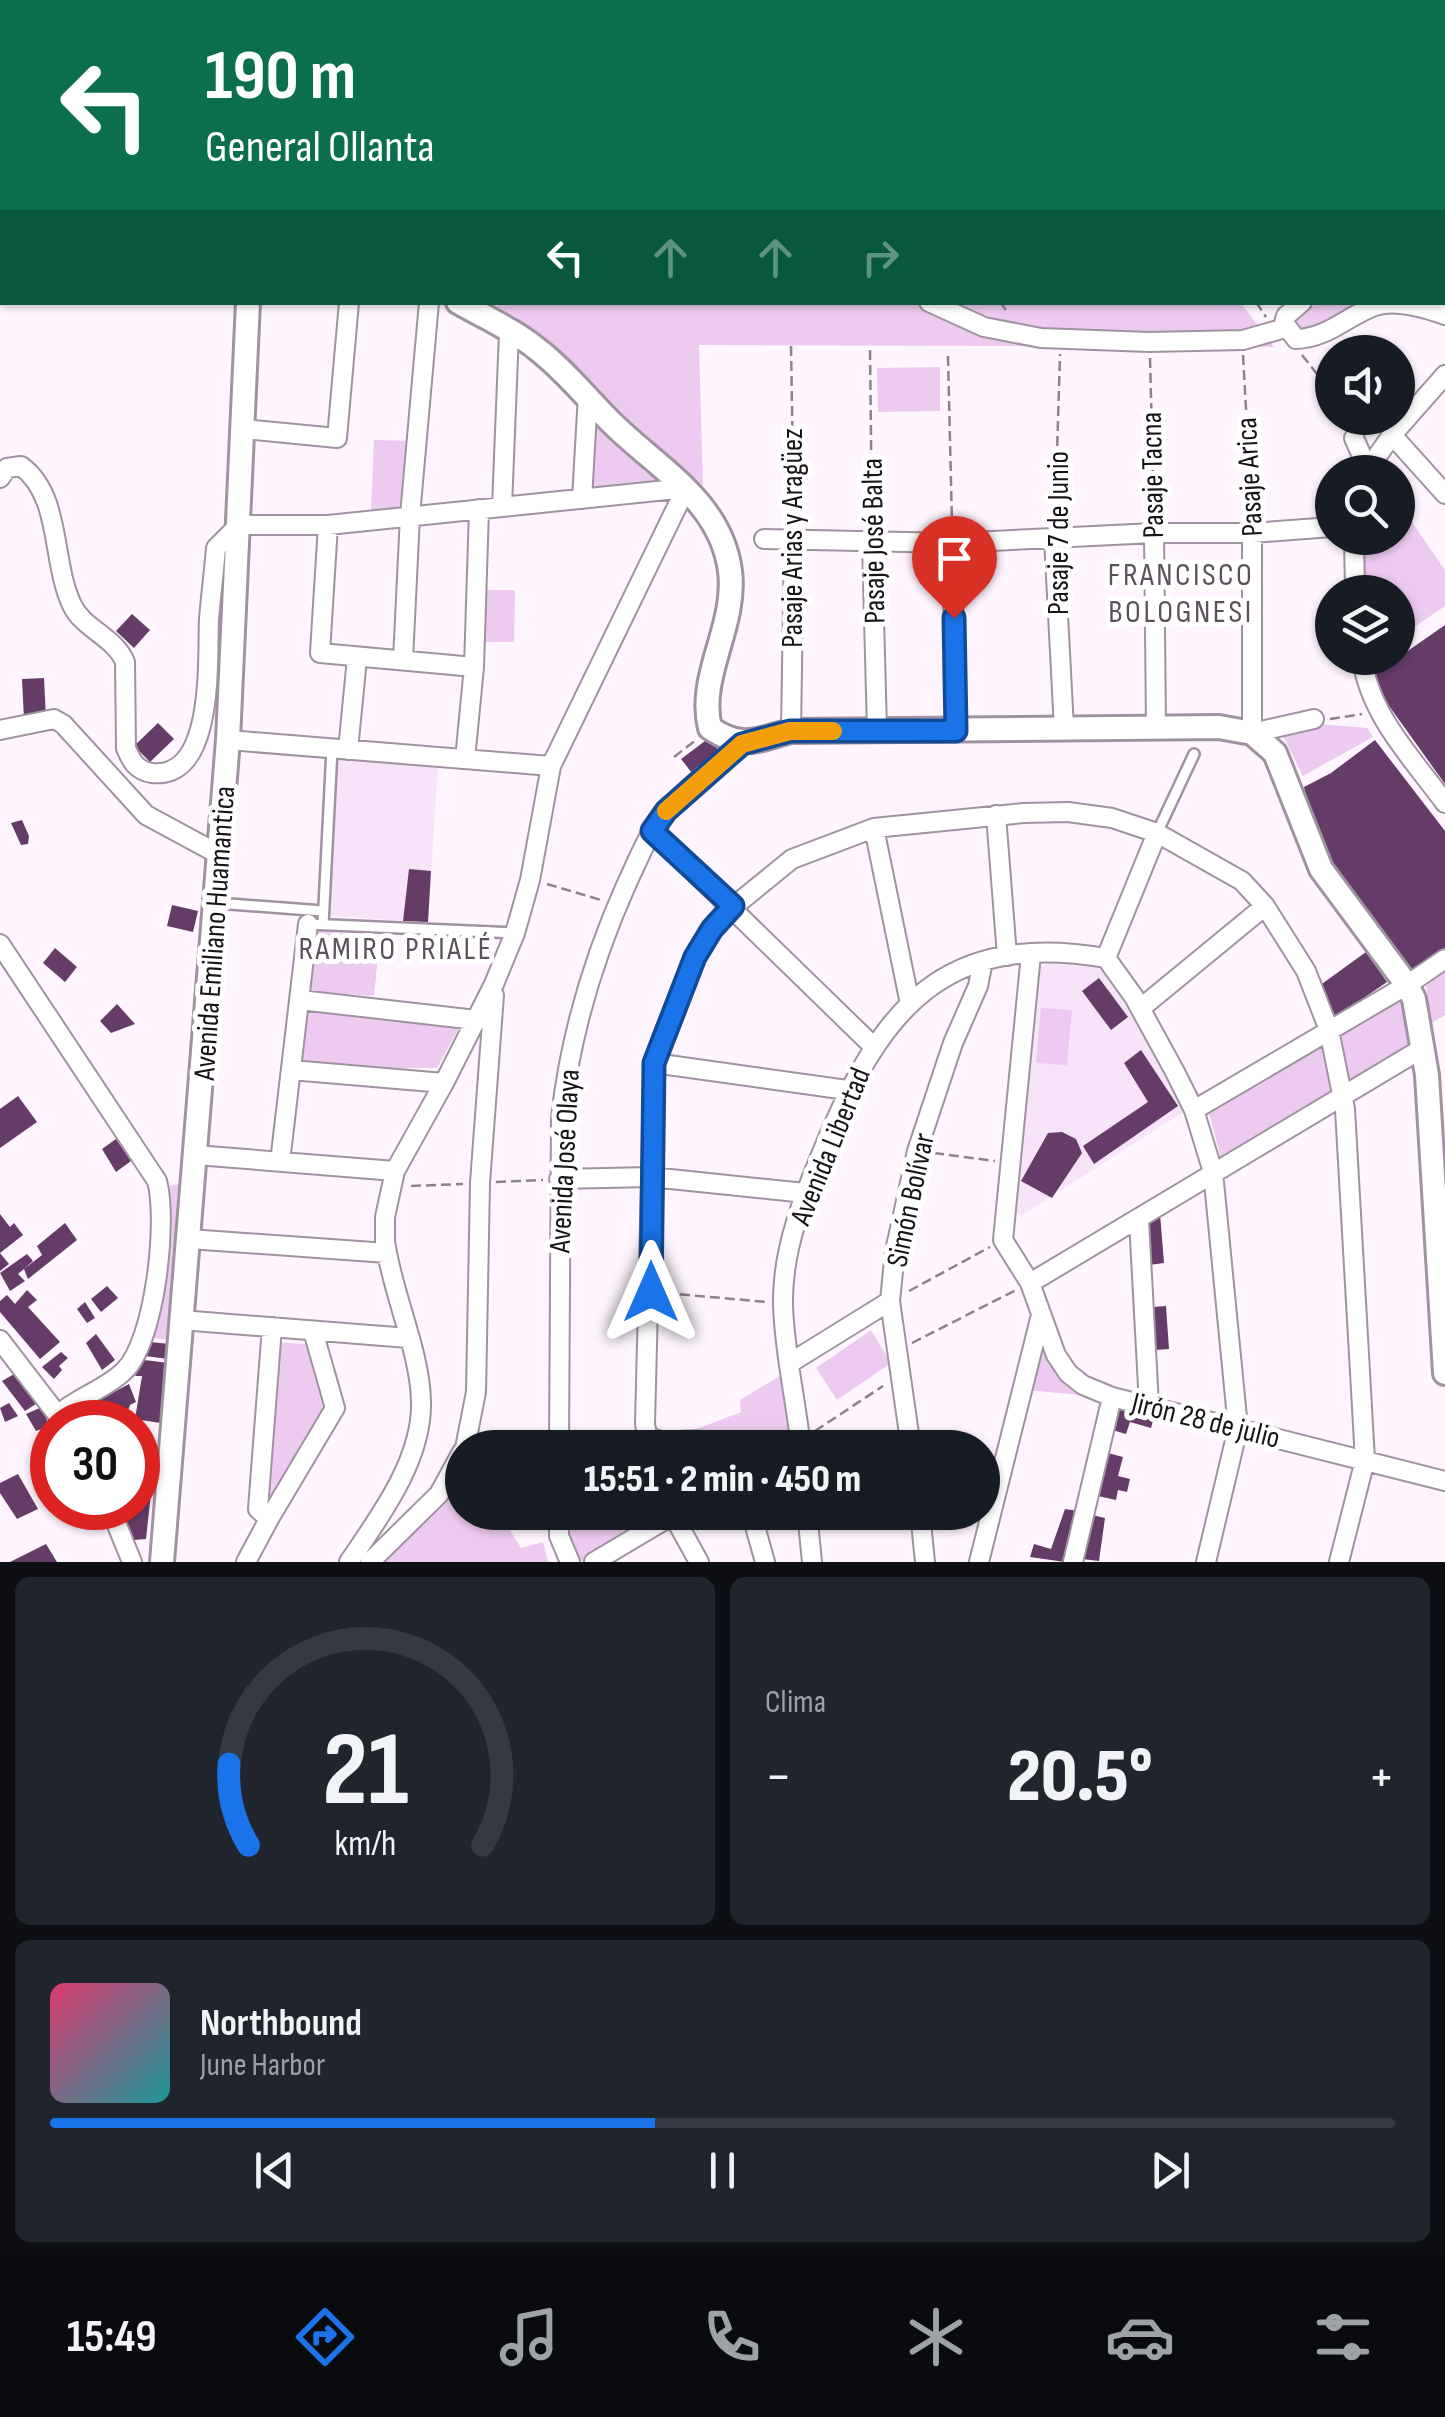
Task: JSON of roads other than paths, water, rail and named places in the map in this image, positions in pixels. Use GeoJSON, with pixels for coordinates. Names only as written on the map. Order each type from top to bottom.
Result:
{"type":"FeatureCollection","features":[{"type":"Feature","properties":{"kind":"street","name":"Avenida Emiliano Huamantica"},"geometry":{"type":"LineString","coordinates":[[162,1562],[217,903],[240,525],[248,305]]}},
{"type":"Feature","properties":{"kind":"street"},"geometry":{"type":"LineString","coordinates":[[244,429],[337,438],[348,305]]}},
{"type":"Feature","properties":{"kind":"street"},"geometry":{"type":"LineString","coordinates":[[403,660],[410,516],[429,305]]}},
{"type":"Feature","properties":{"kind":"street"},"geometry":{"type":"LineString","coordinates":[[463,305],[536,347],[612,423],[686,488],[717,526],[724,539],[730,572],[726,627],[706,692],[705,708],[710,728],[726,739],[742,744],[790,731],[877,730],[1220,727],[1252,733],[1314,720]]}},
{"type":"Feature","properties":{"kind":"street"},"geometry":{"type":"LineString","coordinates":[[935,305],[984,328],[1041,338],[1242,340],[1285,328]]}},
{"type":"Feature","properties":{"kind":"street"},"geometry":{"type":"LineString","coordinates":[[1299,305],[1286,316],[1285,328],[1296,339],[1311,338],[1372,307],[1385,305]]}},
{"type":"Feature","properties":{"kind":"street"},"geometry":{"type":"LineString","coordinates":[[1396,305],[1445,315]]}},
{"type":"Feature","properties":{"kind":"street"},"geometry":{"type":"LineString","coordinates":[[502,507],[509,332]]}},
{"type":"Feature","properties":{"kind":"street"},"geometry":{"type":"LineString","coordinates":[[1415,408],[1445,375]]}},
{"type":"Feature","properties":{"kind":"street"},"geometry":{"type":"LineString","coordinates":[[582,499],[588,395]]}},
{"type":"Feature","properties":{"kind":"street"},"geometry":{"type":"LineString","coordinates":[[1393,435],[1445,494]]}},
{"type":"Feature","properties":{"kind":"street"},"geometry":{"type":"LineString","coordinates":[[1354,438],[1361,455]]}},
{"type":"Feature","properties":{"kind":"street"},"geometry":{"type":"LineString","coordinates":[[0,478],[7,468],[20,466],[31,473],[44,492],[64,583],[74,609],[120,651],[125,662],[126,748],[130,760],[148,772],[173,769],[184,760],[199,734],[206,707],[216,548],[240,525],[328,524],[686,488]]}},
{"type":"Feature","properties":{"kind":"street"},"geometry":{"type":"LineString","coordinates":[[349,1562],[378,1519],[417,1442],[421,1400],[386,1253],[385,1217],[395,1171],[494,984],[515,933],[530,880],[551,766],[686,488]]}},
{"type":"Feature","properties":{"kind":"street"},"geometry":{"type":"LineString","coordinates":[[465,759],[474,666],[479,509]]}},
{"type":"Feature","properties":{"kind":"street"},"geometry":{"type":"LineString","coordinates":[[328,524],[320,653],[474,666]]}},
{"type":"Feature","properties":{"kind":"street"},"geometry":{"type":"LineString","coordinates":[[764,539],[952,542],[1315,528]]}},
{"type":"Feature","properties":{"kind":"street","name":"Pasaje Tacna"},"geometry":{"type":"LineString","coordinates":[[1154,533],[1156,727]]}},
{"type":"Feature","properties":{"kind":"street","name":"Pasaje Arica"},"geometry":{"type":"LineString","coordinates":[[1252,533],[1252,733]]}},
{"type":"Feature","properties":{"kind":"street","name":"Pasaje 7 de Junio"},"geometry":{"type":"LineString","coordinates":[[1054,538],[1064,730]]}},
{"type":"Feature","properties":{"kind":"street","name":"Pasaje Arias y Aragüez"},"geometry":{"type":"LineString","coordinates":[[790,731],[794,540]]}},
{"type":"Feature","properties":{"kind":"street","name":"Pasaje José Balta"},"geometry":{"type":"LineString","coordinates":[[872,542],[877,730]]}},
{"type":"Feature","properties":{"kind":"street"},"geometry":{"type":"LineString","coordinates":[[952,542],[956,731]]}},
{"type":"Feature","properties":{"kind":"street"},"geometry":{"type":"LineString","coordinates":[[340,749],[357,658]]}},
{"type":"Feature","properties":{"kind":"street"},"geometry":{"type":"LineString","coordinates":[[1365,675],[1378,710],[1445,803]]}},
{"type":"Feature","properties":{"kind":"street"},"geometry":{"type":"LineString","coordinates":[[0,730],[54,719],[63,724],[146,815],[220,855]]}},
{"type":"Feature","properties":{"kind":"street"},"geometry":{"type":"LineString","coordinates":[[1252,733],[1275,753],[1284,769],[1321,870],[1407,985],[1414,1000],[1428,1075],[1440,1193],[1445,1372]]}},
{"type":"Feature","properties":{"kind":"street"},"geometry":{"type":"LineString","coordinates":[[228,740],[551,766]]}},
{"type":"Feature","properties":{"kind":"street","name":"Avenida José Olaya"},"geometry":{"type":"LineString","coordinates":[[559,1430],[559,1179],[566,1068],[579,1009],[617,905],[652,831],[666,811],[742,744]]}},
{"type":"Feature","properties":{"kind":"street"},"geometry":{"type":"LineString","coordinates":[[646,1430],[654,1063],[695,957],[712,929],[733,906],[792,859],[874,828],[996,815],[1068,812],[1112,818],[1158,833],[1242,881],[1264,906],[1306,970],[1329,1030],[1342,1097],[1364,1460],[1340,1562]]}},
{"type":"Feature","properties":{"kind":"street"},"geometry":{"type":"LineString","coordinates":[[996,815],[1007,956]]}},
{"type":"Feature","properties":{"kind":"street"},"geometry":{"type":"LineString","coordinates":[[874,828],[910,1004]]}},
{"type":"Feature","properties":{"kind":"street"},"geometry":{"type":"LineString","coordinates":[[652,831],[873,1046]]}},
{"type":"Feature","properties":{"kind":"street"},"geometry":{"type":"LineString","coordinates":[[1158,833],[1106,958],[1141,1008],[1194,1110],[1213,1176],[1238,1428],[1206,1562]]}},
{"type":"Feature","properties":{"kind":"street"},"geometry":{"type":"LineString","coordinates":[[1141,1008],[1264,906]]}},
{"type":"Feature","properties":{"kind":"street"},"geometry":{"type":"LineString","coordinates":[[280,1162],[300,1000],[315,924]]}},
{"type":"Feature","properties":{"kind":"street"},"geometry":{"type":"LineString","coordinates":[[0,944],[157,1181],[162,1198],[157,1273],[135,1357],[124,1372],[86,1400]]}},
{"type":"Feature","properties":{"kind":"street","name":"Avenida Libertad"},"geometry":{"type":"LineString","coordinates":[[798,1430],[783,1303],[788,1251],[805,1193],[847,1090],[873,1046],[910,1004],[954,970],[984,960],[1031,954],[1068,952],[1106,958]]}},
{"type":"Feature","properties":{"kind":"street","name":"Jirón 28 de julio"},"geometry":{"type":"LineString","coordinates":[[1031,954],[1004,1240],[1030,1282],[1056,1354],[1068,1372],[1083,1385],[1112,1397],[1445,1481]]}},
{"type":"Feature","properties":{"kind":"street"},"geometry":{"type":"LineString","coordinates":[[1194,1110],[1445,959]]}},
{"type":"Feature","properties":{"kind":"street","name":"Simón Bolívar"},"geometry":{"type":"LineString","coordinates":[[909,1430],[890,1301],[896,1251],[917,1151],[984,960]]}},
{"type":"Feature","properties":{"kind":"street"},"geometry":{"type":"LineString","coordinates":[[468,1430],[476,1392],[480,1183],[494,984]]}},
{"type":"Feature","properties":{"kind":"street"},"geometry":{"type":"LineString","coordinates":[[300,1000],[476,1020]]}},
{"type":"Feature","properties":{"kind":"street"},"geometry":{"type":"LineString","coordinates":[[1030,1282],[1423,1048]]}},
{"type":"Feature","properties":{"kind":"street"},"geometry":{"type":"LineString","coordinates":[[654,1063],[847,1090]]}},
{"type":"Feature","properties":{"kind":"street"},"geometry":{"type":"LineString","coordinates":[[291,1070],[444,1084]]}},
{"type":"Feature","properties":{"kind":"street"},"geometry":{"type":"LineString","coordinates":[[196,1155],[395,1171]]}},
{"type":"Feature","properties":{"kind":"street"},"geometry":{"type":"LineString","coordinates":[[559,1179],[651,1177],[805,1193]]}},
{"type":"Feature","properties":{"kind":"street"},"geometry":{"type":"LineString","coordinates":[[1139,1220],[1148,1405]]}},
{"type":"Feature","properties":{"kind":"street"},"geometry":{"type":"LineString","coordinates":[[189,1239],[386,1253]]}},
{"type":"Feature","properties":{"kind":"street"},"geometry":{"type":"LineString","coordinates":[[790,1363],[890,1301]]}},
{"type":"Feature","properties":{"kind":"street"},"geometry":{"type":"LineString","coordinates":[[978,1562],[1042,1314]]}},
{"type":"Feature","properties":{"kind":"street"},"geometry":{"type":"LineString","coordinates":[[182,1320],[408,1338]]}},
{"type":"Feature","properties":{"kind":"street"},"geometry":{"type":"LineString","coordinates":[[269,1519],[258,1509],[272,1327]]}},
{"type":"Feature","properties":{"kind":"street"},"geometry":{"type":"LineString","coordinates":[[246,1562],[335,1408],[313,1331]]}},
{"type":"Feature","properties":{"kind":"street"},"geometry":{"type":"LineString","coordinates":[[0,1340],[47,1400]]}},
{"type":"Feature","properties":{"kind":"street"},"geometry":{"type":"LineString","coordinates":[[1072,1562],[1112,1397]]}},
{"type":"Feature","properties":{"kind":"street"},"geometry":{"type":"LineString","coordinates":[[370,1562],[445,1483]]}},
{"type":"Feature","properties":{"kind":"street"},"geometry":{"type":"LineString","coordinates":[[119,1530],[132,1562]]}},
{"type":"Feature","properties":{"kind":"street"},"geometry":{"type":"LineString","coordinates":[[559,1530],[570,1562]]}},
{"type":"Feature","properties":{"kind":"street"},"geometry":{"type":"LineString","coordinates":[[594,1562],[648,1530]]}},
{"type":"Feature","properties":{"kind":"street"},"geometry":{"type":"LineString","coordinates":[[683,1530],[699,1562]]}},
{"type":"Feature","properties":{"kind":"street"},"geometry":{"type":"LineString","coordinates":[[756,1530],[764,1562]]}},
{"type":"Feature","properties":{"kind":"street"},"geometry":{"type":"LineString","coordinates":[[809,1530],[812,1562]]}},
{"type":"Feature","properties":{"kind":"street"},"geometry":{"type":"LineString","coordinates":[[922,1530],[925,1562]]}},
{"type":"Feature","properties":{"kind":"lane"},"geometry":{"type":"LineString","coordinates":[[315,924],[324,910],[340,749]]}},
{"type":"Feature","properties":{"kind":"lane"},"geometry":{"type":"LineString","coordinates":[[1158,833],[1194,754]]}},
{"type":"Feature","properties":{"kind":"lane"},"geometry":{"type":"LineString","coordinates":[[217,903],[324,910]]}},
{"type":"Feature","properties":{"kind":"lane"},"geometry":{"type":"LineString","coordinates":[[315,924],[515,933]]}},
{"type":"Feature","properties":{"kind":"district","name":"FRANCISCO BOLOGNESI"},"geometry":{"type":"Point","coordinates":[1181,592]}},
{"type":"Feature","properties":{"kind":"district","name":"RAMIRO PRIALÉ"},"geometry":{"type":"Point","coordinates":[396,948]}}]}
